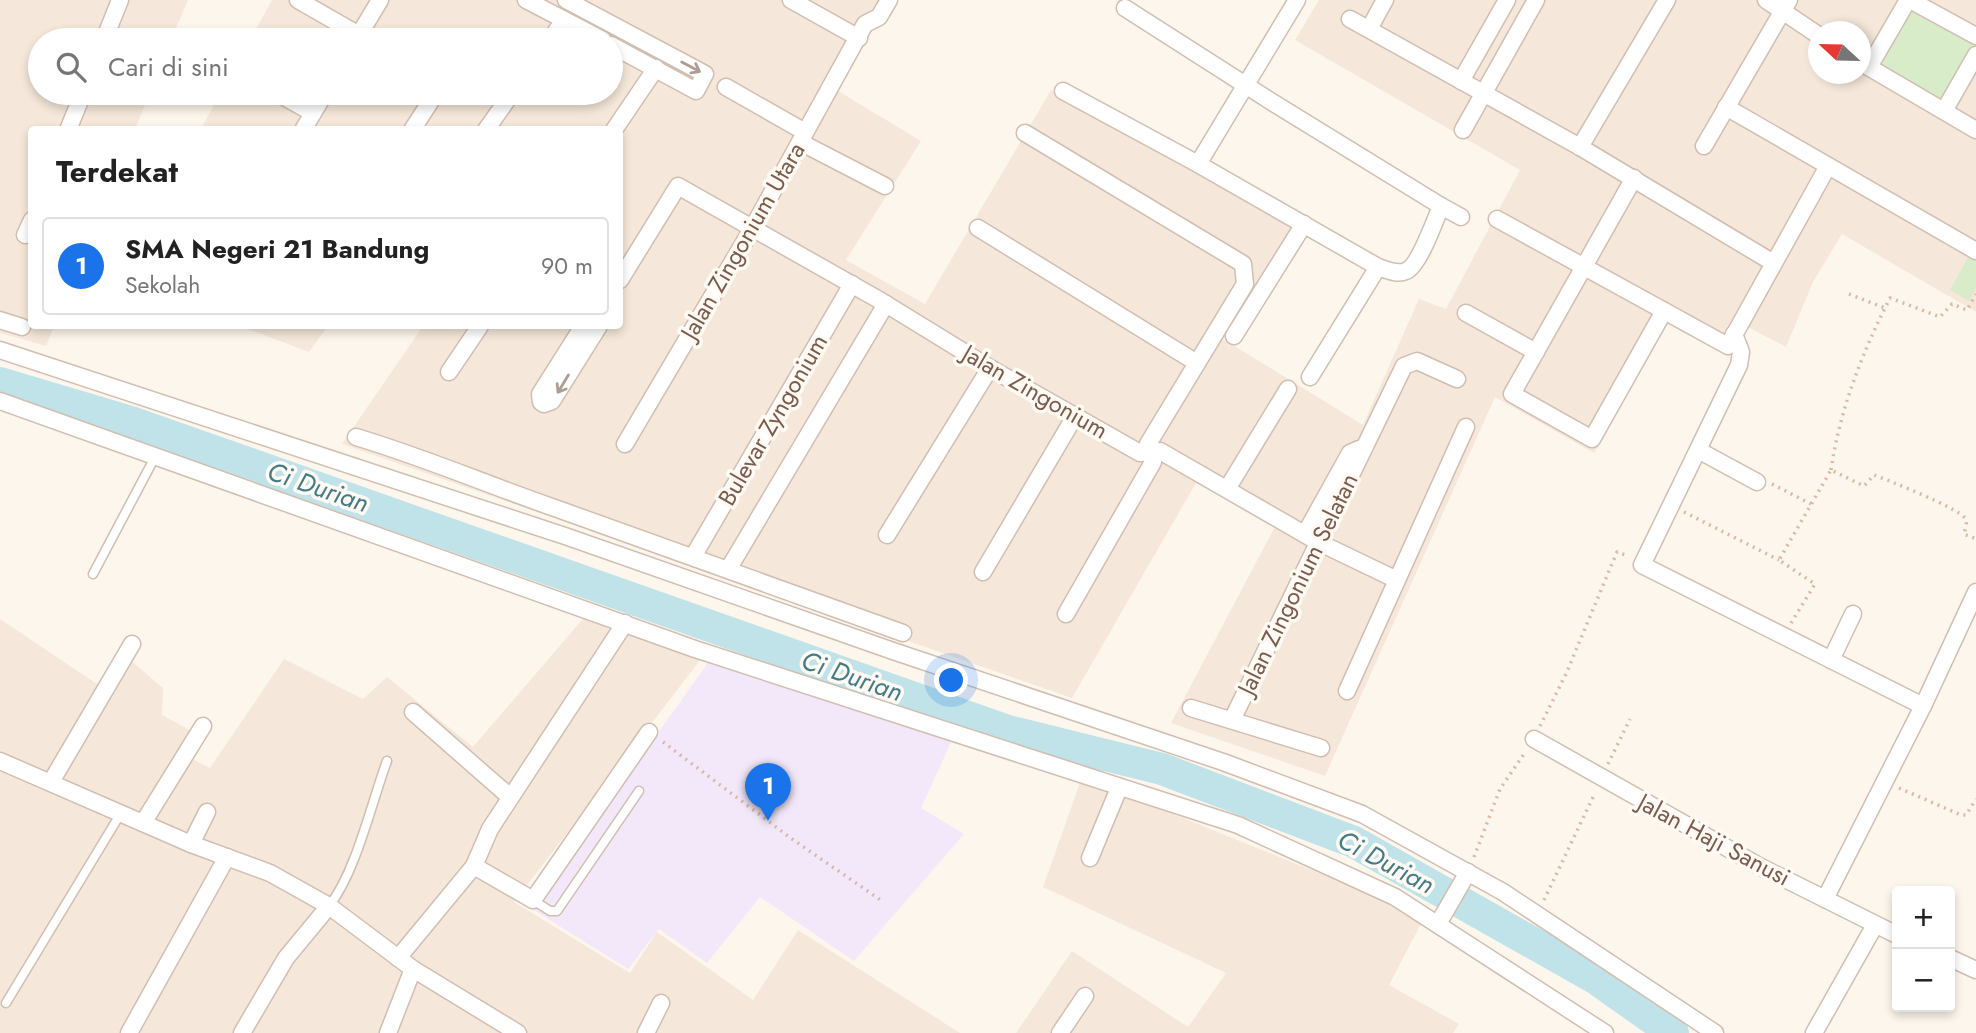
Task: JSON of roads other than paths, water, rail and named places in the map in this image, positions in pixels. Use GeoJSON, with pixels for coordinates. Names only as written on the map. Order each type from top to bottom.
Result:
{"type":"FeatureCollection","features":[{"type":"Feature","properties":{"kind":"street"},"geometry":{"type":"LineString","coordinates":[[109,28],[120,0]]}},
{"type":"Feature","properties":{"kind":"street"},"geometry":{"type":"LineString","coordinates":[[298,0],[343,28]]}},
{"type":"Feature","properties":{"kind":"street"},"geometry":{"type":"LineString","coordinates":[[363,28],[380,0]]}},
{"type":"Feature","properties":{"kind":"street"},"geometry":{"type":"LineString","coordinates":[[526,0],[580,28]]}},
{"type":"Feature","properties":{"kind":"street"},"geometry":{"type":"LineString","coordinates":[[791,0],[859,38]]}},
{"type":"Feature","properties":{"kind":"street","name":"Jalan Zingonium Utara"},"geometry":{"type":"LineString","coordinates":[[625,444],[752,229],[865,24],[879,17],[889,0]]}},
{"type":"Feature","properties":{"kind":"street"},"geometry":{"type":"LineString","coordinates":[[1198,164],[1297,0]]}},
{"type":"Feature","properties":{"kind":"street"},"geometry":{"type":"LineString","coordinates":[[1369,29],[1385,0]]}},
{"type":"Feature","properties":{"kind":"street"},"geometry":{"type":"LineString","coordinates":[[1461,81],[1507,0]]}},
{"type":"Feature","properties":{"kind":"street"},"geometry":{"type":"LineString","coordinates":[[1463,130],[1536,0]]}},
{"type":"Feature","properties":{"kind":"street"},"geometry":{"type":"LineString","coordinates":[[1580,147],[1667,0]]}},
{"type":"Feature","properties":{"kind":"street"},"geometry":{"type":"LineString","coordinates":[[1766,0],[1785,6],[1808,27]]}},
{"type":"Feature","properties":{"kind":"street"},"geometry":{"type":"LineString","coordinates":[[1871,55],[1909,0],[1976,36]]}},
{"type":"Feature","properties":{"kind":"street"},"geometry":{"type":"LineString","coordinates":[[571,2],[619,28]]}},
{"type":"Feature","properties":{"kind":"street"},"geometry":{"type":"LineString","coordinates":[[1704,146],[1785,6]]}},
{"type":"Feature","properties":{"kind":"street"},"geometry":{"type":"LineString","coordinates":[[1125,8],[1461,217]]}},
{"type":"Feature","properties":{"kind":"street"},"geometry":{"type":"LineString","coordinates":[[1350,19],[1634,178],[1772,262]]}},
{"type":"Feature","properties":{"kind":"street"},"geometry":{"type":"LineString","coordinates":[[558,28],[564,20]]}},
{"type":"Feature","properties":{"kind":"street"},"geometry":{"type":"LineString","coordinates":[[623,30],[705,74],[696,91],[623,50]]}},
{"type":"Feature","properties":{"kind":"street"},"geometry":{"type":"LineString","coordinates":[[1944,111],[1976,55]]}},
{"type":"Feature","properties":{"kind":"street"},"geometry":{"type":"LineString","coordinates":[[617,126],[656,68]]}},
{"type":"Feature","properties":{"kind":"street"},"geometry":{"type":"LineString","coordinates":[[1871,68],[1976,131]]}},
{"type":"Feature","properties":{"kind":"street"},"geometry":{"type":"LineString","coordinates":[[726,87],[802,137],[885,186]]}},
{"type":"Feature","properties":{"kind":"street"},"geometry":{"type":"LineString","coordinates":[[1063,91],[1198,164],[1378,267],[1396,273],[1411,268],[1441,206]]}},
{"type":"Feature","properties":{"kind":"street"},"geometry":{"type":"LineString","coordinates":[[70,126],[78,105]]}},
{"type":"Feature","properties":{"kind":"street"},"geometry":{"type":"LineString","coordinates":[[299,105],[313,113]]}},
{"type":"Feature","properties":{"kind":"street"},"geometry":{"type":"LineString","coordinates":[[305,126],[318,105]]}},
{"type":"Feature","properties":{"kind":"street"},"geometry":{"type":"LineString","coordinates":[[415,126],[428,105]]}},
{"type":"Feature","properties":{"kind":"street"},"geometry":{"type":"LineString","coordinates":[[489,126],[504,105]]}},
{"type":"Feature","properties":{"kind":"street"},"geometry":{"type":"LineString","coordinates":[[1726,107],[1975,249]]}},
{"type":"Feature","properties":{"kind":"street"},"geometry":{"type":"LineString","coordinates":[[1025,133],[1243,264],[1245,284],[1148,444],[1153,462],[1066,614]]}},
{"type":"Feature","properties":{"kind":"street"},"geometry":{"type":"LineString","coordinates":[[1497,219],[1728,346],[1772,262],[1828,166]]}},
{"type":"Feature","properties":{"kind":"street"},"geometry":{"type":"LineString","coordinates":[[1634,178],[1513,394],[1592,439],[1664,311]]}},
{"type":"Feature","properties":{"kind":"street","name":"Jalan Zingonium"},"geometry":{"type":"LineString","coordinates":[[623,275],[678,186],[884,302],[990,368],[1140,453],[1160,451],[1312,538],[1398,580]]}},
{"type":"Feature","properties":{"kind":"street"},"geometry":{"type":"LineString","coordinates":[[1234,336],[1304,224]]}},
{"type":"Feature","properties":{"kind":"street"},"geometry":{"type":"LineString","coordinates":[[978,228],[1197,363]]}},
{"type":"Feature","properties":{"kind":"street"},"geometry":{"type":"LineString","coordinates":[[1310,377],[1378,267]]}},
{"type":"Feature","properties":{"kind":"street","name":"Bulevar Zyngonium"},"geometry":{"type":"LineString","coordinates":[[694,555],[858,288]]}},
{"type":"Feature","properties":{"kind":"street","name":"Bulevar Zyngonium"},"geometry":{"type":"LineString","coordinates":[[729,568],[884,302]]}},
{"type":"Feature","properties":{"kind":"street"},"geometry":{"type":"LineString","coordinates":[[1466,313],[1536,352]]}},
{"type":"Feature","properties":{"kind":"street"},"geometry":{"type":"LineString","coordinates":[[0,320],[22,327]]}},
{"type":"Feature","properties":{"kind":"street"},"geometry":{"type":"LineString","coordinates":[[449,372],[478,329]]}},
{"type":"Feature","properties":{"kind":"street"},"geometry":{"type":"LineString","coordinates":[[581,329],[540,394],[544,404],[552,401],[596,329]]}},
{"type":"Feature","properties":{"kind":"street"},"geometry":{"type":"LineString","coordinates":[[1734,334],[1741,352],[1739,365],[1642,565],[1923,706]]}},
{"type":"Feature","properties":{"kind":"street"},"geometry":{"type":"LineString","coordinates":[[0,350],[565,536],[893,651],[1223,762],[1363,814],[1465,877],[1537,914],[1715,1033]]}},
{"type":"Feature","properties":{"kind":"street","name":"Jalan Zingonium Selatan"},"geometry":{"type":"LineString","coordinates":[[1232,720],[1312,538],[1365,447],[1404,366],[1417,361],[1457,379]]}},
{"type":"Feature","properties":{"kind":"street"},"geometry":{"type":"LineString","coordinates":[[887,535],[990,368]]}},
{"type":"Feature","properties":{"kind":"street"},"geometry":{"type":"LineString","coordinates":[[1227,489],[1288,389]]}},
{"type":"Feature","properties":{"kind":"street"},"geometry":{"type":"LineString","coordinates":[[0,401],[877,710],[1272,838],[1441,919],[1605,1033]]}},
{"type":"Feature","properties":{"kind":"street"},"geometry":{"type":"LineString","coordinates":[[983,572],[1075,416]]}},
{"type":"Feature","properties":{"kind":"street"},"geometry":{"type":"LineString","coordinates":[[1346,691],[1466,427]]}},
{"type":"Feature","properties":{"kind":"street"},"geometry":{"type":"LineString","coordinates":[[356,437],[425,458],[549,506],[694,555],[903,633]]}},
{"type":"Feature","properties":{"kind":"street"},"geometry":{"type":"LineString","coordinates":[[1698,450],[1757,482]]}},
{"type":"Feature","properties":{"kind":"street"},"geometry":{"type":"LineString","coordinates":[[1825,899],[1923,706],[1976,592]]}},
{"type":"Feature","properties":{"kind":"street"},"geometry":{"type":"LineString","coordinates":[[1831,660],[1853,614]]}},
{"type":"Feature","properties":{"kind":"street"},"geometry":{"type":"LineString","coordinates":[[398,958],[474,866],[484,840],[510,797],[625,623]]}},
{"type":"Feature","properties":{"kind":"street"},"geometry":{"type":"LineString","coordinates":[[51,782],[132,644]]}},
{"type":"Feature","properties":{"kind":"street"},"geometry":{"type":"LineString","coordinates":[[1191,708],[1321,748]]}},
{"type":"Feature","properties":{"kind":"street"},"geometry":{"type":"LineString","coordinates":[[413,712],[510,797]]}},
{"type":"Feature","properties":{"kind":"street"},"geometry":{"type":"LineString","coordinates":[[143,823],[203,726]]}},
{"type":"Feature","properties":{"kind":"street"},"geometry":{"type":"LineString","coordinates":[[474,866],[533,900],[649,732]]}},
{"type":"Feature","properties":{"kind":"street","name":"Jalan Haji Sanusi"},"geometry":{"type":"LineString","coordinates":[[1534,739],[1759,866],[1892,933]]}},
{"type":"Feature","properties":{"kind":"street"},"geometry":{"type":"LineString","coordinates":[[0,761],[191,844],[270,873],[329,905],[413,969],[518,1033]]}},
{"type":"Feature","properties":{"kind":"street"},"geometry":{"type":"LineString","coordinates":[[1090,858],[1119,788]]}},
{"type":"Feature","properties":{"kind":"street"},"geometry":{"type":"LineString","coordinates":[[191,844],[207,812]]}},
{"type":"Feature","properties":{"kind":"street"},"geometry":{"type":"LineString","coordinates":[[129,1033],[227,857]]}},
{"type":"Feature","properties":{"kind":"street"},"geometry":{"type":"LineString","coordinates":[[1441,919],[1465,877]]}},
{"type":"Feature","properties":{"kind":"street"},"geometry":{"type":"LineString","coordinates":[[242,1033],[286,958],[329,905]]}},
{"type":"Feature","properties":{"kind":"street"},"geometry":{"type":"LineString","coordinates":[[1814,1033],[1875,925]]}},
{"type":"Feature","properties":{"kind":"street"},"geometry":{"type":"LineString","coordinates":[[1955,960],[1976,970]]}},
{"type":"Feature","properties":{"kind":"street"},"geometry":{"type":"LineString","coordinates":[[388,1033],[413,969]]}},
{"type":"Feature","properties":{"kind":"street"},"geometry":{"type":"LineString","coordinates":[[1060,1033],[1085,996]]}},
{"type":"Feature","properties":{"kind":"street"},"geometry":{"type":"LineString","coordinates":[[646,1033],[661,1003]]}},
{"type":"Feature","properties":{"kind":"lane"},"geometry":{"type":"LineString","coordinates":[[564,20],[571,2]]}},
{"type":"Feature","properties":{"kind":"lane"},"geometry":{"type":"LineString","coordinates":[[656,68],[667,54]]}},
{"type":"Feature","properties":{"kind":"lane"},"geometry":{"type":"LineString","coordinates":[[93,574],[155,457]]}},
{"type":"Feature","properties":{"kind":"lane"},"geometry":{"type":"LineString","coordinates":[[329,905],[352,864],[387,761]]}},
{"type":"Feature","properties":{"kind":"lane"},"geometry":{"type":"LineString","coordinates":[[533,900],[550,911],[557,911],[639,791]]}},
{"type":"Feature","properties":{"kind":"lane"},"geometry":{"type":"LineString","coordinates":[[6,1003],[121,813]]}},
{"type":"Feature","properties":{"kind":"waterway","name":"Ci Durian"},"geometry":{"type":"LineString","coordinates":[[0,383],[131,422],[1008,731],[1162,769],[1354,842],[1595,978],[1673,1033]]}},
{"type":"Feature","properties":{"kind":"place","name":"SMA Negeri 21 Bandung"},"geometry":{"type":"Point","coordinates":[768,821]}}]}
